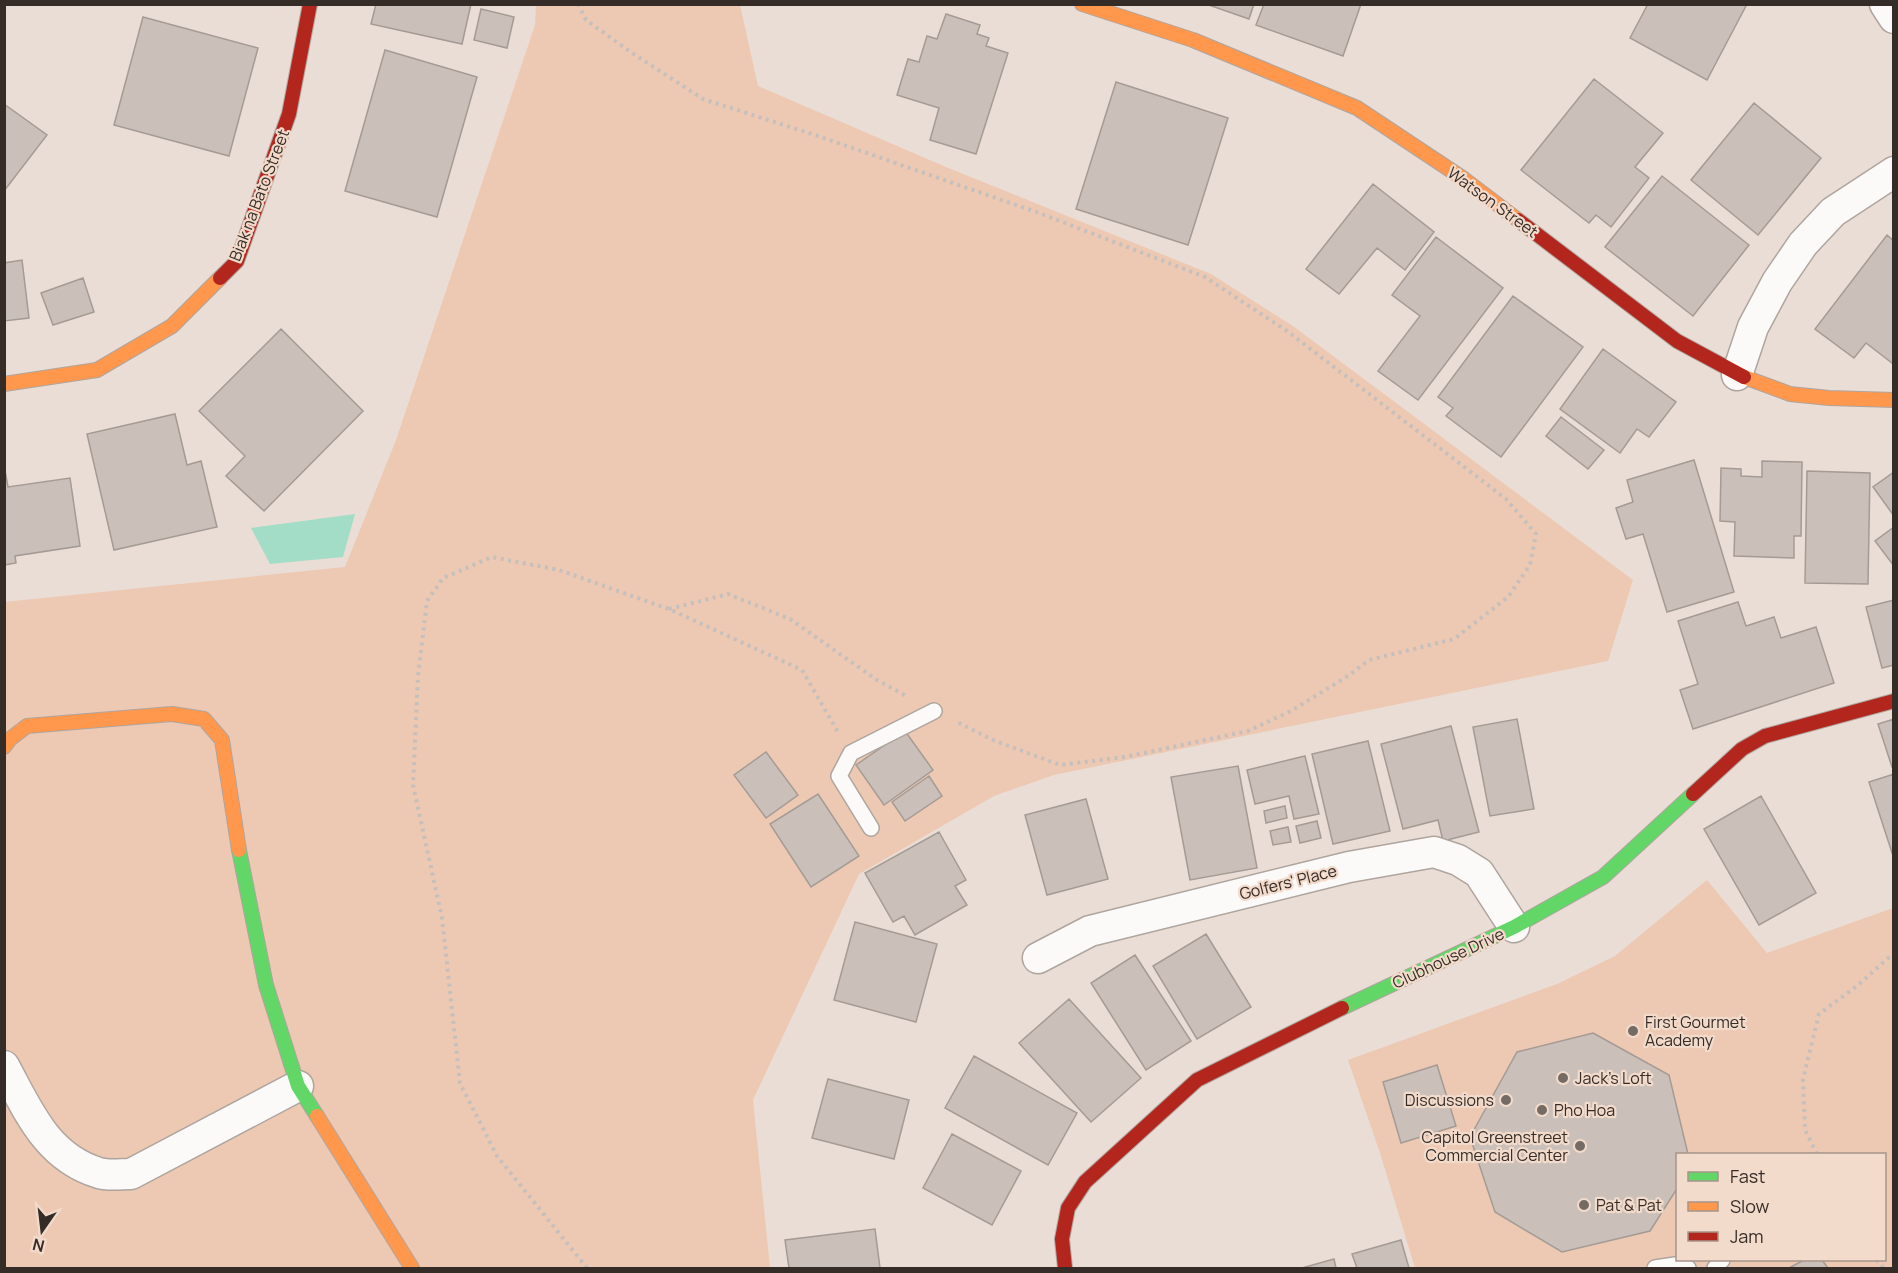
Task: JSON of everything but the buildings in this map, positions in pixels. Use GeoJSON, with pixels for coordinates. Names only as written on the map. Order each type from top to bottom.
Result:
{"type":"FeatureCollection","features":[{"type":"Feature","properties":{"kind":"street","name":"Biak na Bato Street"},"geometry":{"type":"LineString","coordinates":[[4,384],[97,370],[172,326],[237,261],[289,114],[310,4]]}},
{"type":"Feature","properties":{"kind":"street","name":"Watson Street"},"geometry":{"type":"LineString","coordinates":[[1082,4],[1193,40],[1356,108],[1464,179],[1677,341],[1737,375],[1790,394],[1828,398],[1893,399]]}},
{"type":"Feature","properties":{"kind":"street"},"geometry":{"type":"LineString","coordinates":[[1885,4],[1893,18]]}},
{"type":"Feature","properties":{"kind":"street"},"geometry":{"type":"LineString","coordinates":[[1737,375],[1763,309],[1777,282],[1803,244],[1833,212],[1893,172]]}},
{"type":"Feature","properties":{"kind":"street","name":"Clubhouse Drive"},"geometry":{"type":"LineString","coordinates":[[1065,1269],[1062,1239],[1068,1208],[1085,1182],[1197,1080],[1321,1018],[1514,927],[1603,877],[1742,749],[1765,736],[1893,701]]}},
{"type":"Feature","properties":{"kind":"street"},"geometry":{"type":"LineString","coordinates":[[4,747],[10,739],[27,726],[172,714],[204,720],[222,740],[242,871],[266,985],[298,1086],[412,1269]]}},
{"type":"Feature","properties":{"kind":"street","name":"Golfers' Place"},"geometry":{"type":"LineString","coordinates":[[1038,958],[1090,931],[1349,867],[1434,852],[1458,860],[1479,873],[1514,927]]}},
{"type":"Feature","properties":{"kind":"street"},"geometry":{"type":"LineString","coordinates":[[4,1066],[37,1126],[65,1158],[100,1174],[131,1174],[298,1086]]}},
{"type":"Feature","properties":{"kind":"lane"},"geometry":{"type":"LineString","coordinates":[[870,828],[839,776],[851,753],[934,711]]}},
{"type":"Feature","properties":{"kind":"lane"},"geometry":{"type":"LineString","coordinates":[[1655,1269],[1675,1265],[1688,1269]]}},
{"type":"Feature","properties":{"kind":"path"},"geometry":{"type":"LineString","coordinates":[[578,4],[586,20],[632,54],[703,99],[1039,213],[1205,277],[1287,331],[1506,499],[1536,534],[1530,565],[1508,597],[1454,639],[1369,660],[1348,676],[1291,711],[1248,731],[1125,757],[1060,765],[993,740],[934,711],[877,680],[790,619],[728,594],[669,609]]}},
{"type":"Feature","properties":{"kind":"path"},"geometry":{"type":"LineString","coordinates":[[588,1269],[497,1156],[460,1083],[442,918],[413,785],[418,676],[427,601],[442,578],[492,557],[559,570],[669,609],[802,670],[851,753]]}},
{"type":"Feature","properties":{"kind":"path"},"geometry":{"type":"LineString","coordinates":[[1816,1153],[1805,1130],[1803,1079],[1819,1014],[1857,986],[1893,953]]}},
{"type":"Feature","properties":{"kind":"shaded area"},"geometry":{"type":"Polygon","coordinates":[[[536,4],[740,5],[758,86],[946,167],[1211,274],[1293,326],[1633,580],[1608,661],[1054,775],[994,796],[859,874],[753,1100],[770,1268],[5,1268],[4,602],[345,567],[396,440],[535,25],[536,4]]]}},
{"type":"Feature","properties":{"kind":"shaded area"},"geometry":{"type":"Polygon","coordinates":[[[355,514],[343,557],[270,564],[251,528],[355,514]]]}},
{"type":"Feature","properties":{"kind":"shaded area"},"geometry":{"type":"Polygon","coordinates":[[[1707,880],[1767,953],[1893,908],[1893,1268],[1415,1268],[1380,1153],[1348,1060],[1557,984],[1615,956],[1707,880]]]}},
{"type":"Feature","properties":{"kind":"traffic: fast"},"geometry":{"type":"LineString","coordinates":[[1342,1008],[1514,927],[1603,877],[1693,794]]}},
{"type":"Feature","properties":{"kind":"traffic: fast"},"geometry":{"type":"LineString","coordinates":[[239,850],[266,985],[298,1086],[317,1116]]}},
{"type":"Feature","properties":{"kind":"traffic: slow"},"geometry":{"type":"LineString","coordinates":[[1082,4],[1193,40],[1357,108],[1464,179],[1518,220]]}},
{"type":"Feature","properties":{"kind":"traffic: slow"},"geometry":{"type":"LineString","coordinates":[[4,384],[97,370],[172,326],[220,278]]}},
{"type":"Feature","properties":{"kind":"traffic: slow"},"geometry":{"type":"LineString","coordinates":[[1744,377],[1790,394],[1894,400]]}},
{"type":"Feature","properties":{"kind":"traffic: slow"},"geometry":{"type":"LineString","coordinates":[[4,747],[10,739],[27,726],[172,714],[204,719],[222,740],[239,850]]}},
{"type":"Feature","properties":{"kind":"traffic: slow"},"geometry":{"type":"LineString","coordinates":[[317,1116],[412,1268]]}},
{"type":"Feature","properties":{"kind":"traffic: jam"},"geometry":{"type":"LineString","coordinates":[[220,278],[237,261],[289,114],[310,4]]}},
{"type":"Feature","properties":{"kind":"traffic: jam"},"geometry":{"type":"LineString","coordinates":[[1518,220],[1677,341],[1744,377]]}},
{"type":"Feature","properties":{"kind":"traffic: jam"},"geometry":{"type":"LineString","coordinates":[[1693,794],[1742,749],[1765,736],[1894,701]]}},
{"type":"Feature","properties":{"kind":"traffic: jam"},"geometry":{"type":"LineString","coordinates":[[1065,1268],[1062,1239],[1068,1208],[1085,1182],[1197,1080],[1342,1008]]}},
{"type":"Feature","properties":{"kind":"place","name":"First Gourmet Academy"},"geometry":{"type":"Point","coordinates":[1633,1031]}},
{"type":"Feature","properties":{"kind":"place","name":"Jack's Loft"},"geometry":{"type":"Point","coordinates":[1563,1078]}},
{"type":"Feature","properties":{"kind":"place","name":"Discussions"},"geometry":{"type":"Point","coordinates":[1506,1100]}},
{"type":"Feature","properties":{"kind":"place","name":"Pho Hoa"},"geometry":{"type":"Point","coordinates":[1542,1110]}},
{"type":"Feature","properties":{"kind":"place","name":"Capitol Greenstreet Commercial Center"},"geometry":{"type":"Point","coordinates":[1580,1146]}},
{"type":"Feature","properties":{"kind":"place","name":"Pat & Pat"},"geometry":{"type":"Point","coordinates":[1584,1205]}}]}
